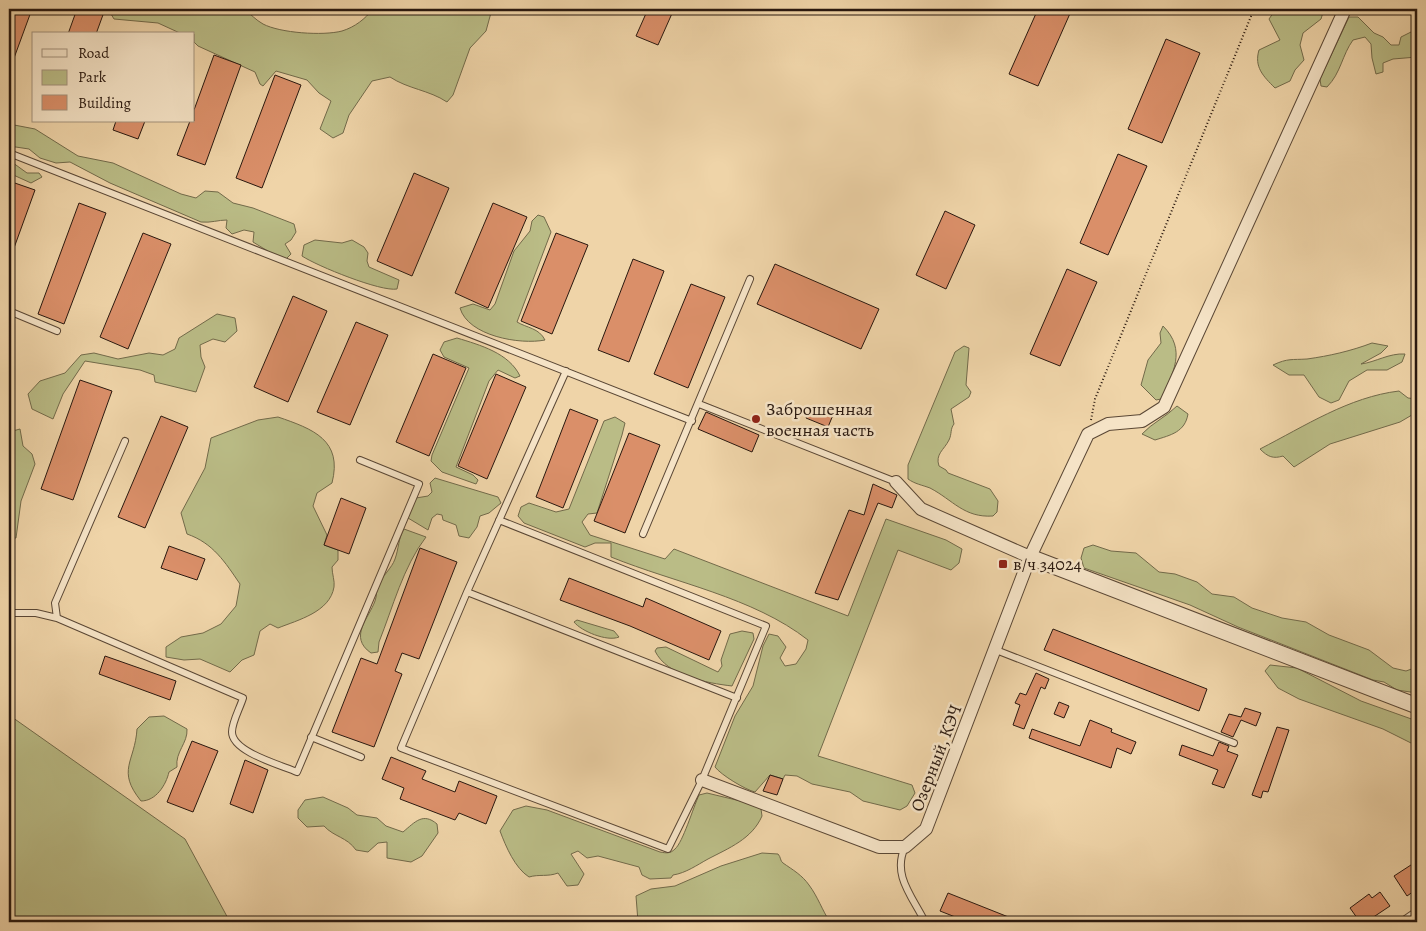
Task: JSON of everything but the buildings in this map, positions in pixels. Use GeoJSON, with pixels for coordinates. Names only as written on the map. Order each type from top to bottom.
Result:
{"type":"FeatureCollection","features":[{"type":"Feature","properties":{"kind":"street"},"geometry":{"type":"LineString","coordinates":[[1088,434],[1108,424],[1142,421],[1164,407],[1345,9]]}},
{"type":"Feature","properties":{"kind":"street","name":"Озерный, КЭЧ"},"geometry":{"type":"LineString","coordinates":[[905,846],[926,829],[1030,557],[1088,434]]}},
{"type":"Feature","properties":{"kind":"street"},"geometry":{"type":"LineString","coordinates":[[896,482],[921,509],[1030,557],[1417,706]]}},
{"type":"Feature","properties":{"kind":"street"},"geometry":{"type":"LineString","coordinates":[[702,780],[879,847],[905,846]]}},
{"type":"Feature","properties":{"kind":"lane"},"geometry":{"type":"LineString","coordinates":[[9,154],[692,421]]}},
{"type":"Feature","properties":{"kind":"lane"},"geometry":{"type":"LineString","coordinates":[[643,534],[750,279]]}},
{"type":"Feature","properties":{"kind":"lane"},"geometry":{"type":"LineString","coordinates":[[9,311],[56,330]]}},
{"type":"Feature","properties":{"kind":"lane"},"geometry":{"type":"LineString","coordinates":[[499,520],[766,626],[702,780],[668,849],[401,748],[467,592],[499,520],[566,372]]}},
{"type":"Feature","properties":{"kind":"lane"},"geometry":{"type":"LineString","coordinates":[[699,404],[896,482]]}},
{"type":"Feature","properties":{"kind":"lane"},"geometry":{"type":"LineString","coordinates":[[58,618],[55,603],[125,441]]}},
{"type":"Feature","properties":{"kind":"lane"},"geometry":{"type":"LineString","coordinates":[[9,613],[36,613],[58,618],[243,698],[232,731],[234,741],[241,748],[297,772],[419,484],[360,460]]}},
{"type":"Feature","properties":{"kind":"lane"},"geometry":{"type":"LineString","coordinates":[[467,592],[737,698]]}},
{"type":"Feature","properties":{"kind":"lane"},"geometry":{"type":"LineString","coordinates":[[996,650],[1234,743]]}},
{"type":"Feature","properties":{"kind":"lane"},"geometry":{"type":"LineString","coordinates":[[311,737],[361,757]]}},
{"type":"Feature","properties":{"kind":"lane"},"geometry":{"type":"LineString","coordinates":[[905,846],[899,859],[900,873],[926,921]]}},
{"type":"Feature","properties":{"kind":"lane"},"geometry":{"type":"LineString","coordinates":[[1401,922],[1417,911]]}},
{"type":"Feature","properties":{"kind":"path"},"geometry":{"type":"LineString","coordinates":[[1088,434],[1095,399],[1254,9]]}},
{"type":"Feature","properties":{"kind":"green space"},"geometry":{"type":"Polygon","coordinates":[[[108,9],[245,9],[263,24],[280,30],[334,33],[351,27],[367,16],[373,9],[492,9],[486,31],[470,48],[453,95],[447,102],[390,77],[372,81],[349,115],[343,133],[333,138],[320,129],[331,101],[319,93],[307,80],[276,71],[263,86],[260,84],[255,72],[198,46],[195,43],[195,32],[178,32],[158,23],[114,19],[108,9]]]}},
{"type":"Feature","properties":{"kind":"green space"},"geometry":{"type":"Polygon","coordinates":[[[1276,9],[1324,9],[1321,19],[1303,33],[1300,45],[1304,60],[1295,70],[1290,81],[1275,88],[1261,71],[1258,56],[1259,50],[1280,40],[1269,19],[1276,9]]]}},
{"type":"Feature","properties":{"kind":"green space"},"geometry":{"type":"Polygon","coordinates":[[[1349,17],[1358,17],[1374,33],[1383,37],[1391,45],[1399,45],[1401,37],[1417,29],[1417,57],[1393,59],[1383,63],[1383,72],[1376,74],[1371,44],[1365,37],[1353,40],[1332,82],[1327,87],[1321,86],[1320,79],[1349,17]]]}},
{"type":"Feature","properties":{"kind":"green space"},"geometry":{"type":"Polygon","coordinates":[[[9,124],[35,129],[78,156],[113,163],[181,194],[196,198],[205,191],[218,192],[233,203],[253,208],[294,224],[296,232],[291,240],[285,244],[291,254],[284,261],[253,242],[254,232],[244,230],[232,234],[226,228],[227,220],[201,222],[110,183],[70,162],[56,163],[40,158],[29,149],[9,146],[9,124]]]}},
{"type":"Feature","properties":{"kind":"green space"},"geometry":{"type":"Polygon","coordinates":[[[9,160],[27,173],[39,173],[42,177],[31,183],[9,173],[9,160]]]}},
{"type":"Feature","properties":{"kind":"green space"},"geometry":{"type":"Polygon","coordinates":[[[538,215],[544,217],[551,232],[517,322],[540,333],[545,340],[522,341],[484,332],[473,326],[465,318],[460,308],[473,304],[490,310],[495,304],[514,251],[530,231],[532,221],[538,215]]]}},
{"type":"Feature","properties":{"kind":"green space"},"geometry":{"type":"Polygon","coordinates":[[[315,240],[342,243],[352,240],[364,247],[368,253],[367,261],[369,267],[399,280],[397,289],[364,283],[334,272],[302,256],[304,245],[315,240]]]}},
{"type":"Feature","properties":{"kind":"green space"},"geometry":{"type":"Polygon","coordinates":[[[217,314],[235,318],[237,331],[225,342],[213,339],[200,345],[201,357],[205,367],[196,392],[155,382],[154,375],[140,370],[85,361],[63,394],[53,419],[32,409],[28,394],[40,381],[65,373],[81,355],[94,353],[118,359],[149,353],[163,355],[175,349],[179,338],[217,314]]]}},
{"type":"Feature","properties":{"kind":"green space"},"geometry":{"type":"Polygon","coordinates":[[[1163,326],[1174,344],[1176,362],[1161,399],[1156,400],[1141,385],[1148,360],[1161,343],[1160,333],[1163,326]]]}},
{"type":"Feature","properties":{"kind":"green space"},"geometry":{"type":"Polygon","coordinates":[[[457,338],[493,351],[509,361],[520,376],[515,378],[498,370],[489,381],[456,467],[473,475],[478,480],[476,484],[442,472],[431,461],[469,368],[444,357],[440,350],[444,342],[457,338]]]}},
{"type":"Feature","properties":{"kind":"green space"},"geometry":{"type":"Polygon","coordinates":[[[1372,343],[1388,346],[1381,353],[1361,364],[1393,355],[1405,354],[1402,362],[1387,370],[1367,370],[1349,381],[1339,400],[1331,403],[1319,397],[1304,375],[1289,375],[1273,365],[1286,360],[1332,355],[1372,343]]]}},
{"type":"Feature","properties":{"kind":"green space"},"geometry":{"type":"Polygon","coordinates":[[[964,346],[969,348],[966,385],[971,392],[969,397],[951,409],[954,424],[949,440],[939,455],[938,462],[939,466],[948,473],[990,489],[998,501],[997,512],[993,516],[983,516],[966,511],[930,488],[908,479],[908,465],[955,352],[964,346]]]}},
{"type":"Feature","properties":{"kind":"green space"},"geometry":{"type":"Polygon","coordinates":[[[1399,391],[1408,398],[1417,399],[1417,412],[1400,422],[1330,444],[1294,467],[1283,456],[1271,457],[1260,449],[1345,406],[1381,394],[1399,391]]]}},
{"type":"Feature","properties":{"kind":"green space"},"geometry":{"type":"Polygon","coordinates":[[[1177,406],[1188,414],[1184,425],[1180,429],[1155,440],[1142,434],[1150,427],[1177,406]]]}},
{"type":"Feature","properties":{"kind":"green space"},"geometry":{"type":"Polygon","coordinates":[[[278,417],[303,426],[322,438],[329,446],[333,456],[332,483],[317,493],[313,506],[327,535],[324,545],[338,550],[338,560],[332,567],[334,587],[331,596],[320,609],[312,614],[278,628],[270,624],[260,631],[254,655],[242,660],[230,672],[200,659],[184,660],[166,657],[166,647],[181,637],[203,633],[221,624],[236,606],[240,584],[218,554],[204,543],[187,534],[181,513],[205,468],[211,438],[258,420],[278,417]]]}},
{"type":"Feature","properties":{"kind":"green space"},"geometry":{"type":"Polygon","coordinates":[[[615,417],[625,423],[597,513],[588,514],[582,522],[590,535],[665,559],[674,549],[848,616],[886,519],[946,540],[962,549],[959,563],[951,570],[898,550],[818,756],[912,785],[915,793],[907,806],[900,810],[863,801],[850,792],[812,784],[797,776],[785,775],[783,779],[770,775],[755,792],[723,774],[715,767],[735,716],[753,686],[763,646],[769,634],[778,636],[786,647],[780,658],[785,666],[796,664],[806,649],[808,640],[786,625],[738,602],[611,557],[611,543],[595,543],[585,547],[524,523],[518,516],[521,507],[529,503],[556,512],[569,509],[604,421],[615,417]]]}},
{"type":"Feature","properties":{"kind":"green space"},"geometry":{"type":"Polygon","coordinates":[[[20,429],[23,446],[32,454],[35,464],[21,501],[16,538],[9,538],[9,432],[20,429]]]}},
{"type":"Feature","properties":{"kind":"green space"},"geometry":{"type":"Polygon","coordinates":[[[435,478],[498,497],[501,503],[489,513],[480,516],[477,527],[469,538],[459,536],[456,525],[443,520],[442,515],[437,514],[432,518],[428,530],[408,518],[408,509],[416,498],[428,496],[432,492],[430,483],[435,478]]]}},
{"type":"Feature","properties":{"kind":"green space"},"geometry":{"type":"Polygon","coordinates":[[[404,529],[426,537],[411,561],[399,588],[379,642],[378,652],[371,653],[364,647],[361,641],[362,627],[375,601],[377,588],[395,559],[404,529]]]}},
{"type":"Feature","properties":{"kind":"green space"},"geometry":{"type":"Polygon","coordinates":[[[1093,545],[1111,551],[1136,553],[1159,572],[1175,574],[1197,582],[1212,594],[1234,597],[1252,608],[1282,618],[1306,622],[1329,635],[1369,650],[1393,668],[1406,671],[1417,667],[1417,693],[1397,690],[1384,682],[1373,680],[1238,627],[1190,605],[1084,568],[1081,558],[1084,548],[1093,545]]]}},
{"type":"Feature","properties":{"kind":"green space"},"geometry":{"type":"Polygon","coordinates":[[[577,620],[614,631],[619,637],[608,638],[595,635],[577,625],[574,622],[577,620]]]}},
{"type":"Feature","properties":{"kind":"green space"},"geometry":{"type":"Polygon","coordinates":[[[742,631],[753,633],[754,639],[732,686],[711,683],[678,672],[661,660],[655,651],[657,648],[666,647],[718,672],[722,666],[721,660],[730,634],[742,631]]]}},
{"type":"Feature","properties":{"kind":"green space"},"geometry":{"type":"Polygon","coordinates":[[[1270,665],[1297,668],[1361,701],[1417,721],[1417,746],[1383,729],[1299,699],[1278,688],[1265,671],[1270,665]]]}},
{"type":"Feature","properties":{"kind":"green space"},"geometry":{"type":"Polygon","coordinates":[[[9,715],[185,839],[230,922],[9,922],[9,715]]]}},
{"type":"Feature","properties":{"kind":"green space"},"geometry":{"type":"Polygon","coordinates":[[[164,716],[187,729],[186,739],[178,757],[177,767],[169,772],[163,787],[156,795],[141,801],[134,790],[128,773],[137,729],[149,717],[164,716]]]}},
{"type":"Feature","properties":{"kind":"green space"},"geometry":{"type":"Polygon","coordinates":[[[707,793],[753,804],[761,809],[762,816],[752,831],[732,847],[673,875],[671,878],[650,879],[642,875],[639,867],[598,856],[587,858],[578,851],[571,854],[584,874],[578,885],[567,886],[558,873],[529,877],[515,863],[500,831],[513,810],[526,806],[547,810],[660,852],[668,853],[678,845],[699,795],[707,793]]]}},
{"type":"Feature","properties":{"kind":"green space"},"geometry":{"type":"Polygon","coordinates":[[[323,797],[348,808],[357,815],[377,818],[386,826],[403,832],[419,820],[432,820],[437,824],[438,833],[422,856],[411,862],[387,858],[387,842],[378,843],[368,852],[356,850],[349,842],[332,833],[324,826],[307,827],[298,818],[298,810],[305,800],[323,797]]]}},
{"type":"Feature","properties":{"kind":"green space"},"geometry":{"type":"Polygon","coordinates":[[[762,853],[778,854],[782,862],[803,878],[830,922],[638,922],[636,896],[651,889],[675,886],[721,866],[762,853]]]}},
{"type":"Feature","properties":{"kind":"place","name":"Заброшенная военная часть"},"geometry":{"type":"Point","coordinates":[756,419]}},
{"type":"Feature","properties":{"kind":"place","name":"в/ч 34024"},"geometry":{"type":"Point","coordinates":[1003,564]}}]}
